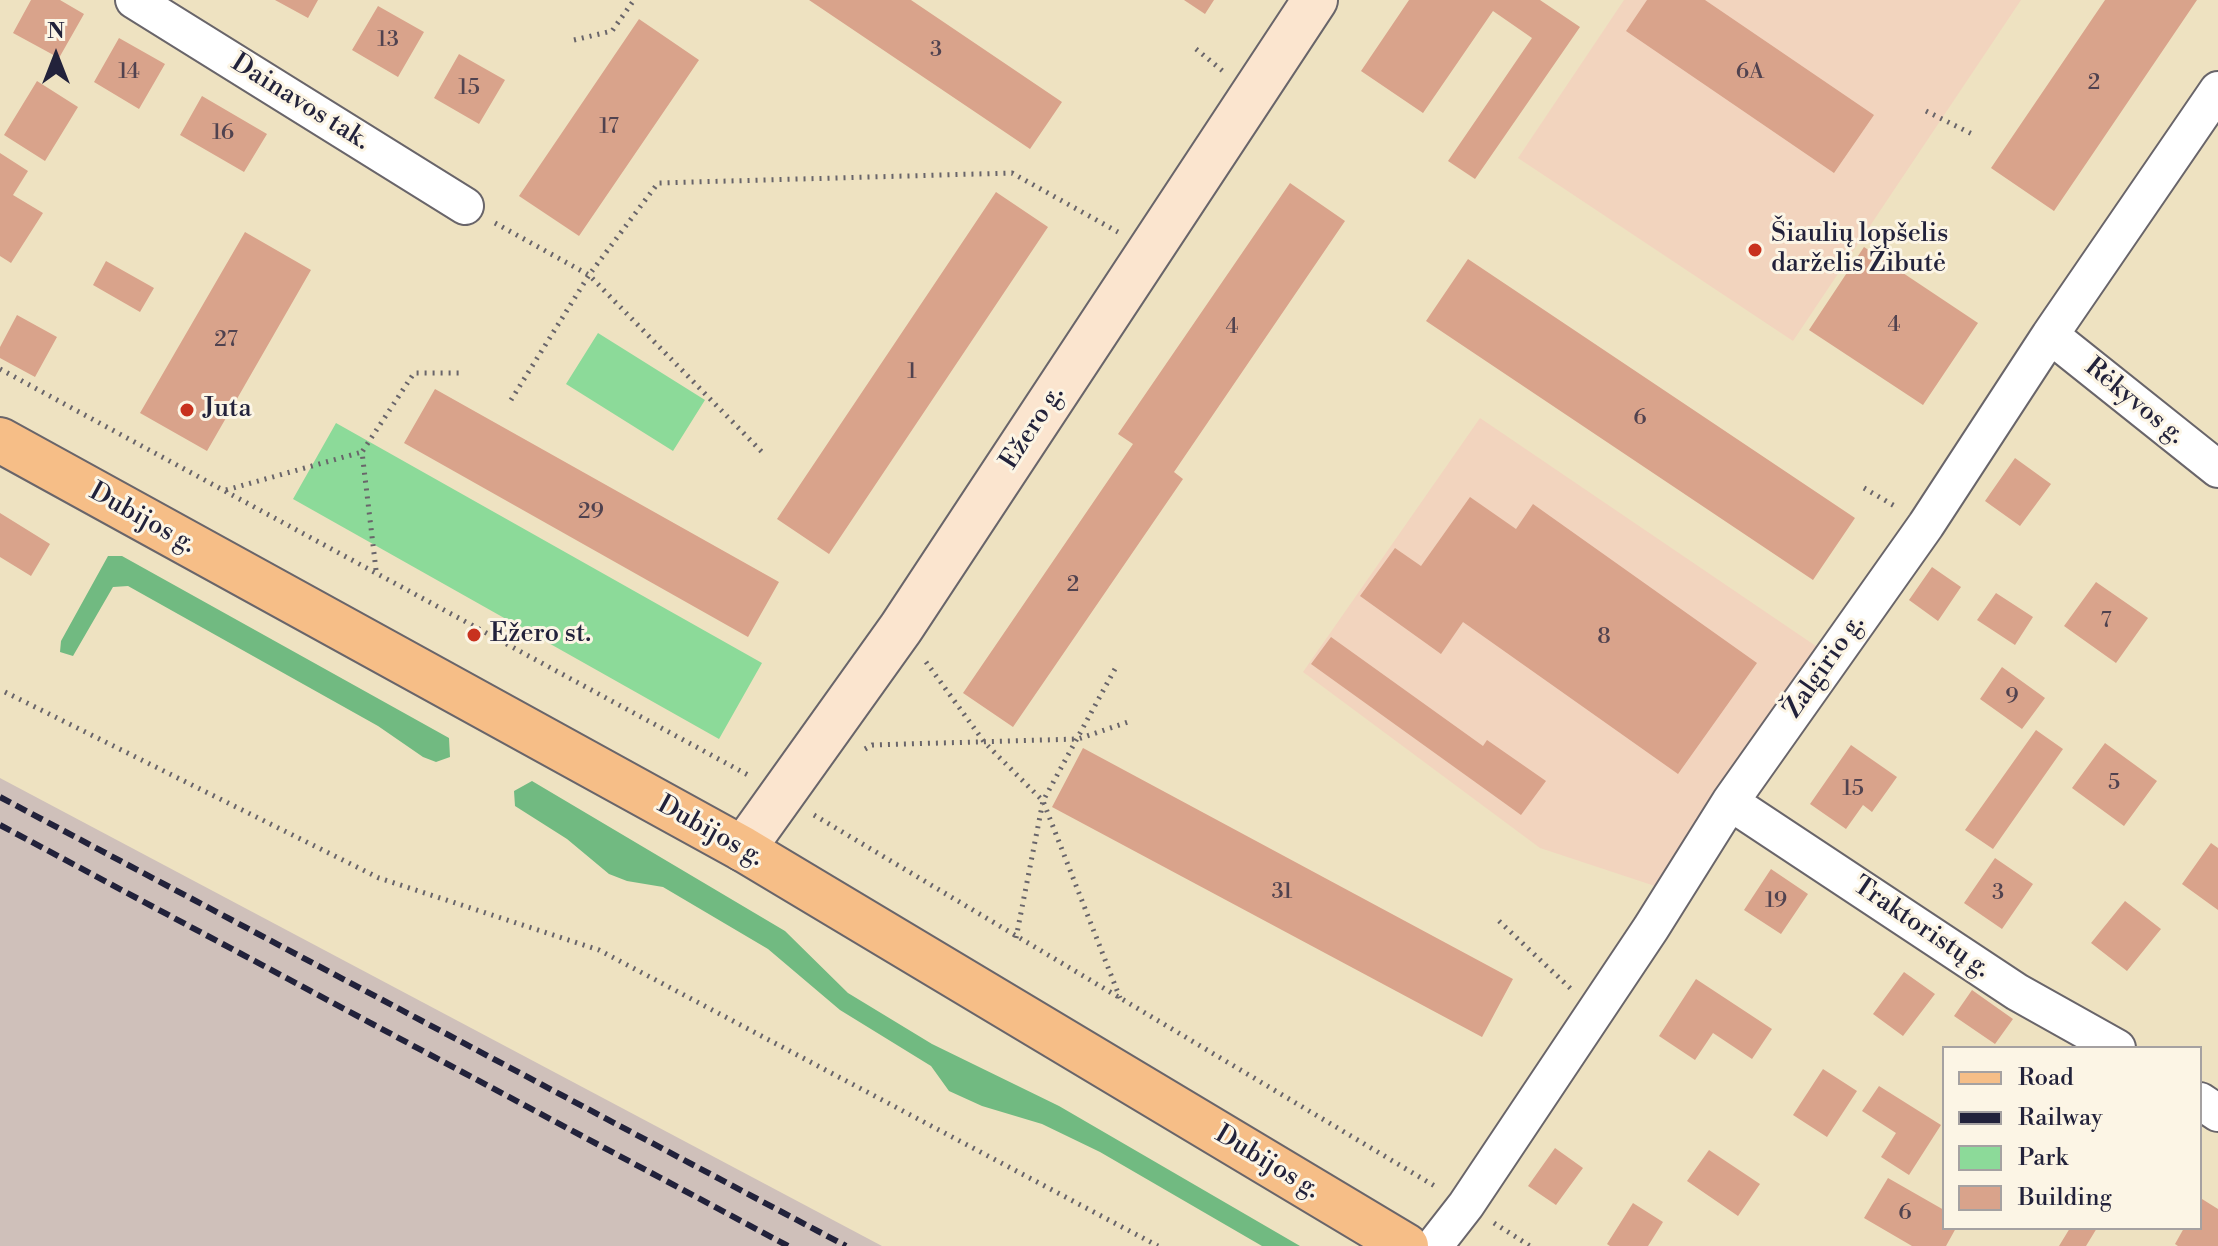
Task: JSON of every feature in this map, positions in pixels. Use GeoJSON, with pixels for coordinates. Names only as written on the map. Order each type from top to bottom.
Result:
{"type":"FeatureCollection","features":[{"type":"Feature","properties":{"kind":"main road","name":"Ežero g."},"geometry":{"type":"LineString","coordinates":[[743,849],[901,628],[1315,0]]}},
{"type":"Feature","properties":{"kind":"main road","name":"Dubijos g."},"geometry":{"type":"LineString","coordinates":[[0,440],[743,849],[1406,1246]]}},
{"type":"Feature","properties":{"kind":"street","name":"Dainavos tak."},"geometry":{"type":"LineString","coordinates":[[134,0],[465,206]]}},
{"type":"Feature","properties":{"kind":"street","name":"Žalgirio g."},"geometry":{"type":"LineString","coordinates":[[1434,1246],[1466,1205],[1596,1012],[1730,802],[1926,525],[2050,335],[2218,90]]}},
{"type":"Feature","properties":{"kind":"street","name":"Rėkyvos g."},"geometry":{"type":"LineString","coordinates":[[2050,335],[2218,469]]}},
{"type":"Feature","properties":{"kind":"street","name":"Traktoristų g."},"geometry":{"type":"LineString","coordinates":[[1730,802],[2017,992],[2113,1046]]}},
{"type":"Feature","properties":{"kind":"path"},"geometry":{"type":"LineString","coordinates":[[574,40],[612,31],[634,0]]}},
{"type":"Feature","properties":{"kind":"path"},"geometry":{"type":"LineString","coordinates":[[1926,111],[1974,135]]}},
{"type":"Feature","properties":{"kind":"path"},"geometry":{"type":"LineString","coordinates":[[511,400],[589,275],[658,183],[1012,173],[1151,250]]}},
{"type":"Feature","properties":{"kind":"path"},"geometry":{"type":"LineString","coordinates":[[465,206],[589,275],[762,452]]}},
{"type":"Feature","properties":{"kind":"path"},"geometry":{"type":"LineString","coordinates":[[0,369],[784,795],[1530,1246]]}},
{"type":"Feature","properties":{"kind":"path"},"geometry":{"type":"LineString","coordinates":[[376,571],[362,452],[414,373],[462,373]]}},
{"type":"Feature","properties":{"kind":"path"},"geometry":{"type":"LineString","coordinates":[[226,490],[362,452]]}},
{"type":"Feature","properties":{"kind":"path"},"geometry":{"type":"LineString","coordinates":[[901,628],[985,743],[1043,801],[1120,999]]}},
{"type":"Feature","properties":{"kind":"path"},"geometry":{"type":"LineString","coordinates":[[1016,938],[1043,801],[1116,667]]}},
{"type":"Feature","properties":{"kind":"path"},"geometry":{"type":"LineString","coordinates":[[5,692],[379,878],[599,950],[1158,1246]]}},
{"type":"Feature","properties":{"kind":"path"},"geometry":{"type":"LineString","coordinates":[[859,752],[872,745],[1078,739],[1131,721]]}},
{"type":"Feature","properties":{"kind":"path"},"geometry":{"type":"LineString","coordinates":[[1499,921],[1596,1012]]}},
{"type":"Feature","properties":{"kind":"shaded area","name":"Šiaulių lopšelis darželis Žibutė"},"geometry":{"type":"Polygon","coordinates":[[[1624,0],[2021,0],[1793,341],[1518,158],[1624,0]]]}},
{"type":"Feature","properties":{"kind":"shaded area"},"geometry":{"type":"Polygon","coordinates":[[[1480,418],[1832,657],[1673,892],[1540,848],[1303,672],[1480,418]]]}},
{"type":"Feature","properties":{"kind":"shaded area"},"geometry":{"type":"Polygon","coordinates":[[[0,778],[882,1246],[0,1246],[0,778]]]}},
{"type":"Feature","properties":{"kind":"green space"},"geometry":{"type":"Polygon","coordinates":[[[598,333],[705,400],[673,451],[566,384],[598,333]]]}},
{"type":"Feature","properties":{"kind":"green space"},"geometry":{"type":"Polygon","coordinates":[[[336,423],[762,663],[719,739],[293,499],[336,423]]]}},
{"type":"Feature","properties":{"kind":"green space"},"geometry":{"type":"Polygon","coordinates":[[[108,556],[122,556],[449,738],[450,757],[436,762],[423,757],[378,726],[128,586],[113,587],[73,656],[60,652],[61,641],[108,556]]]}},
{"type":"Feature","properties":{"kind":"green space"},"geometry":{"type":"Polygon","coordinates":[[[532,781],[785,931],[848,993],[932,1044],[1059,1106],[1300,1246],[1262,1246],[1100,1152],[1042,1124],[982,1106],[949,1091],[931,1066],[840,1010],[768,949],[663,887],[627,881],[609,874],[567,839],[515,806],[514,791],[532,781]]]}},
{"type":"Feature","properties":{"kind":"building"},"geometry":{"type":"Polygon","coordinates":[[[31,0],[60,0],[84,14],[59,58],[13,33],[31,0]]]}},
{"type":"Feature","properties":{"kind":"building"},"geometry":{"type":"Polygon","coordinates":[[[275,0],[318,0],[308,18],[275,0]]]}},
{"type":"Feature","properties":{"kind":"building"},"geometry":{"type":"Polygon","coordinates":[[[809,0],[911,0],[1062,102],[1030,149],[809,0]]]}},
{"type":"Feature","properties":{"kind":"building"},"geometry":{"type":"Polygon","coordinates":[[[1184,0],[1214,0],[1205,14],[1184,0]]]}},
{"type":"Feature","properties":{"kind":"building"},"geometry":{"type":"Polygon","coordinates":[[[1409,0],[1540,0],[1580,27],[1475,179],[1448,161],[1532,38],[1493,11],[1423,113],[1361,71],[1409,0]]]}},
{"type":"Feature","properties":{"kind":"building"},"geometry":{"type":"Polygon","coordinates":[[[1647,0],[1705,0],[1874,115],[1834,173],[1626,31],[1647,0]]]}},
{"type":"Feature","properties":{"kind":"building"},"geometry":{"type":"Polygon","coordinates":[[[2105,0],[2197,0],[2054,211],[1991,168],[2105,0]]]}},
{"type":"Feature","properties":{"kind":"building"},"geometry":{"type":"Polygon","coordinates":[[[378,6],[424,32],[398,77],[352,50],[378,6]]]}},
{"type":"Feature","properties":{"kind":"building"},"geometry":{"type":"Polygon","coordinates":[[[639,19],[699,60],[579,236],[519,196],[639,19]]]}},
{"type":"Feature","properties":{"kind":"building"},"geometry":{"type":"Polygon","coordinates":[[[119,38],[165,64],[139,109],[94,82],[119,38]]]}},
{"type":"Feature","properties":{"kind":"building"},"geometry":{"type":"Polygon","coordinates":[[[459,54],[505,80],[479,124],[434,98],[459,54]]]}},
{"type":"Feature","properties":{"kind":"building"},"geometry":{"type":"Polygon","coordinates":[[[37,81],[78,107],[45,161],[4,135],[37,81]]]}},
{"type":"Feature","properties":{"kind":"building"},"geometry":{"type":"Polygon","coordinates":[[[202,96],[267,134],[244,172],[180,135],[202,96]]]}},
{"type":"Feature","properties":{"kind":"building"},"geometry":{"type":"Polygon","coordinates":[[[0,153],[28,171],[13,195],[43,213],[11,263],[0,256],[0,153]]]}},
{"type":"Feature","properties":{"kind":"building"},"geometry":{"type":"Polygon","coordinates":[[[1290,183],[1345,221],[1174,472],[1183,479],[1013,727],[963,693],[1133,444],[1118,434],[1290,183]]]}},
{"type":"Feature","properties":{"kind":"building"},"geometry":{"type":"Polygon","coordinates":[[[996,192],[1048,227],[829,554],[777,519],[996,192]]]}},
{"type":"Feature","properties":{"kind":"building"},"geometry":{"type":"Polygon","coordinates":[[[245,232],[311,270],[207,451],[140,413],[245,232]]]}},
{"type":"Feature","properties":{"kind":"building"},"geometry":{"type":"Polygon","coordinates":[[[1864,247],[1978,323],[1923,405],[1809,330],[1864,247]]]}},
{"type":"Feature","properties":{"kind":"building"},"geometry":{"type":"Polygon","coordinates":[[[1468,259],[1855,518],[1813,580],[1426,321],[1468,259]]]}},
{"type":"Feature","properties":{"kind":"building"},"geometry":{"type":"Polygon","coordinates":[[[106,261],[154,288],[140,312],[93,285],[106,261]]]}},
{"type":"Feature","properties":{"kind":"building"},"geometry":{"type":"Polygon","coordinates":[[[17,315],[57,337],[35,377],[0,358],[0,347],[17,315]]]}},
{"type":"Feature","properties":{"kind":"building"},"geometry":{"type":"Polygon","coordinates":[[[435,389],[779,582],[748,637],[404,443],[435,389]]]}},
{"type":"Feature","properties":{"kind":"building"},"geometry":{"type":"Polygon","coordinates":[[[2015,458],[2051,484],[2020,526],[1985,501],[2015,458]]]}},
{"type":"Feature","properties":{"kind":"building"},"geometry":{"type":"Polygon","coordinates":[[[1470,497],[1516,529],[1533,504],[1757,663],[1678,774],[1463,622],[1441,654],[1360,596],[1395,548],[1421,566],[1470,497]]]}},
{"type":"Feature","properties":{"kind":"building"},"geometry":{"type":"Polygon","coordinates":[[[0,513],[50,544],[31,576],[0,557],[0,513]]]}},
{"type":"Feature","properties":{"kind":"building"},"geometry":{"type":"Polygon","coordinates":[[[1932,567],[1961,587],[1938,621],[1909,600],[1932,567]]]}},
{"type":"Feature","properties":{"kind":"building"},"geometry":{"type":"Polygon","coordinates":[[[2096,582],[2148,618],[2116,663],[2064,626],[2096,582]]]}},
{"type":"Feature","properties":{"kind":"building"},"geometry":{"type":"Polygon","coordinates":[[[1996,593],[2033,617],[2015,645],[1977,620],[1996,593]]]}},
{"type":"Feature","properties":{"kind":"building"},"geometry":{"type":"Polygon","coordinates":[[[1331,637],[1483,746],[1487,740],[1546,781],[1521,815],[1311,664],[1331,637]]]}},
{"type":"Feature","properties":{"kind":"building"},"geometry":{"type":"Polygon","coordinates":[[[2002,667],[2045,698],[2022,729],[1980,699],[2002,667]]]}},
{"type":"Feature","properties":{"kind":"building"},"geometry":{"type":"Polygon","coordinates":[[[2036,730],[2063,749],[1993,849],[1965,830],[2036,730]]]}},
{"type":"Feature","properties":{"kind":"building"},"geometry":{"type":"Polygon","coordinates":[[[2105,743],[2157,781],[2124,826],[2072,788],[2105,743]]]}},
{"type":"Feature","properties":{"kind":"building"},"geometry":{"type":"Polygon","coordinates":[[[1851,745],[1897,777],[1872,812],[1863,805],[1846,829],[1810,804],[1851,745]]]}},
{"type":"Feature","properties":{"kind":"building"},"geometry":{"type":"Polygon","coordinates":[[[1083,748],[1513,979],[1482,1037],[1052,807],[1083,748]]]}},
{"type":"Feature","properties":{"kind":"building"},"geometry":{"type":"Polygon","coordinates":[[[2211,843],[2218,848],[2218,910],[2182,884],[2211,843]]]}},
{"type":"Feature","properties":{"kind":"building"},"geometry":{"type":"Polygon","coordinates":[[[1995,858],[2033,884],[2002,929],[1964,903],[1995,858]]]}},
{"type":"Feature","properties":{"kind":"building"},"geometry":{"type":"Polygon","coordinates":[[[1771,869],[1808,894],[1781,934],[1744,910],[1771,869]]]}},
{"type":"Feature","properties":{"kind":"building"},"geometry":{"type":"Polygon","coordinates":[[[2125,901],[2161,929],[2127,971],[2091,943],[2125,901]]]}},
{"type":"Feature","properties":{"kind":"building"},"geometry":{"type":"Polygon","coordinates":[[[1904,972],[1935,994],[1903,1036],[1873,1014],[1904,972]]]}},
{"type":"Feature","properties":{"kind":"building"},"geometry":{"type":"Polygon","coordinates":[[[1696,979],[1772,1029],[1752,1059],[1713,1033],[1695,1060],[1659,1036],[1696,979]]]}},
{"type":"Feature","properties":{"kind":"building"},"geometry":{"type":"Polygon","coordinates":[[[1972,990],[2013,1019],[1995,1044],[1954,1016],[1972,990]]]}},
{"type":"Feature","properties":{"kind":"building"},"geometry":{"type":"Polygon","coordinates":[[[1823,1069],[1857,1091],[1827,1137],[1793,1115],[1823,1069]]]}},
{"type":"Feature","properties":{"kind":"building"},"geometry":{"type":"Polygon","coordinates":[[[1879,1086],[1941,1125],[1909,1175],[1881,1157],[1896,1133],[1862,1111],[1879,1086]]]}},
{"type":"Feature","properties":{"kind":"building"},"geometry":{"type":"Polygon","coordinates":[[[1555,1148],[1583,1168],[1556,1205],[1528,1186],[1555,1148]]]}},
{"type":"Feature","properties":{"kind":"building"},"geometry":{"type":"Polygon","coordinates":[[[1709,1150],[1760,1184],[1738,1216],[1687,1181],[1709,1150]]]}},
{"type":"Feature","properties":{"kind":"building"},"geometry":{"type":"Polygon","coordinates":[[[1888,1178],[1942,1209],[1942,1230],[1955,1230],[1946,1246],[1912,1246],[1864,1218],[1888,1178]]]}},
{"type":"Feature","properties":{"kind":"building"},"geometry":{"type":"Polygon","coordinates":[[[2202,1199],[2218,1209],[2218,1246],[2175,1244],[2183,1230],[2202,1230],[2202,1199]]]}},
{"type":"Feature","properties":{"kind":"building"},"geometry":{"type":"Polygon","coordinates":[[[1633,1203],[1663,1222],[1648,1246],[1610,1246],[1607,1244],[1633,1203]]]}},
{"type":"Feature","properties":{"kind":"building"},"geometry":{"type":"Polygon","coordinates":[[[2069,1230],[2096,1230],[2086,1246],[2059,1246],[2069,1230]]]}},
{"type":"Feature","properties":{"kind":"railway"},"geometry":{"type":"LineString","coordinates":[[0,797],[846,1246]]}},
{"type":"Feature","properties":{"kind":"railway"},"geometry":{"type":"LineString","coordinates":[[0,825],[788,1246]]}},
{"type":"Feature","properties":{"kind":"place","name":"Šiaulių lopšelis darželis Žibutė"},"geometry":{"type":"Point","coordinates":[1755,250]}},
{"type":"Feature","properties":{"kind":"place","name":"Juta"},"geometry":{"type":"Point","coordinates":[187,410]}},
{"type":"Feature","properties":{"kind":"place","name":"Ežero st."},"geometry":{"type":"Point","coordinates":[474,635]}}]}
